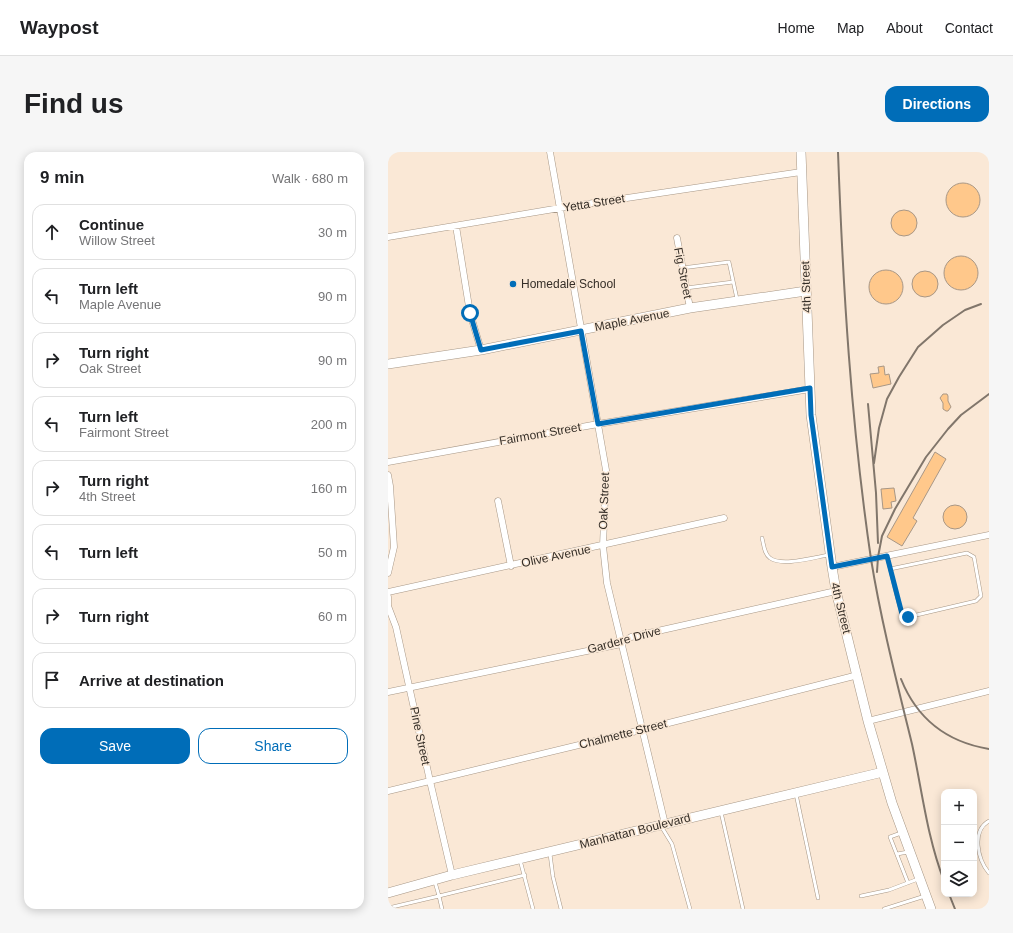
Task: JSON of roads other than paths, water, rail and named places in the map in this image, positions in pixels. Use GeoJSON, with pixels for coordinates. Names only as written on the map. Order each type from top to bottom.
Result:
{"type":"FeatureCollection","features":[{"type":"Feature","properties":{"kind":"street","name":"Oak Street"},"geometry":{"type":"LineString","coordinates":[[550,152],[606,470],[603,546],[607,583],[642,730],[662,824]]}},
{"type":"Feature","properties":{"kind":"street","name":"4th Street"},"geometry":{"type":"LineString","coordinates":[[801,152],[811,415],[836,591],[858,675],[868,721],[892,803],[931,909]]}},
{"type":"Feature","properties":{"kind":"street","name":"Yetta Street"},"geometry":{"type":"LineString","coordinates":[[388,237],[560,208],[801,172]]}},
{"type":"Feature","properties":{"kind":"street"},"geometry":{"type":"LineString","coordinates":[[456,226],[470,313],[481,350]]}},
{"type":"Feature","properties":{"kind":"street","name":"Fig Street"},"geometry":{"type":"LineString","coordinates":[[677,238],[690,308]]}},
{"type":"Feature","properties":{"kind":"street","name":"Maple Avenue"},"geometry":{"type":"LineString","coordinates":[[388,364],[481,350],[690,308],[806,291]]}},
{"type":"Feature","properties":{"kind":"street","name":"Fairmont Street"},"geometry":{"type":"LineString","coordinates":[[388,462],[810,388]]}},
{"type":"Feature","properties":{"kind":"street"},"geometry":{"type":"LineString","coordinates":[[388,475],[394,547],[388,573]]}},
{"type":"Feature","properties":{"kind":"street"},"geometry":{"type":"LineString","coordinates":[[498,501],[511,566]]}},
{"type":"Feature","properties":{"kind":"street","name":"Olive Avenue"},"geometry":{"type":"LineString","coordinates":[[388,592],[603,546],[614,542],[724,518]]}},
{"type":"Feature","properties":{"kind":"street"},"geometry":{"type":"LineString","coordinates":[[832,567],[989,535]]}},
{"type":"Feature","properties":{"kind":"street","name":"Gardere Drive"},"geometry":{"type":"LineString","coordinates":[[388,692],[621,644],[631,637],[836,591]]}},
{"type":"Feature","properties":{"kind":"street","name":"Pine Street"},"geometry":{"type":"LineString","coordinates":[[388,597],[388,606],[396,627],[452,875]]}},
{"type":"Feature","properties":{"kind":"street","name":"Chalmette Street"},"geometry":{"type":"LineString","coordinates":[[388,791],[642,730],[858,675]]}},
{"type":"Feature","properties":{"kind":"street"},"geometry":{"type":"LineString","coordinates":[[868,721],[989,692]]}},
{"type":"Feature","properties":{"kind":"street","name":"Manhattan Boulevard"},"geometry":{"type":"LineString","coordinates":[[388,892],[550,851],[883,772]]}},
{"type":"Feature","properties":{"kind":"lane"},"geometry":{"type":"LineString","coordinates":[[682,268],[729,262],[738,301]]}},
{"type":"Feature","properties":{"kind":"lane"},"geometry":{"type":"LineString","coordinates":[[686,288],[733,282]]}},
{"type":"Feature","properties":{"kind":"lane"},"geometry":{"type":"LineString","coordinates":[[762,538],[766,553],[770,558],[777,561],[792,561],[830,554]]}},
{"type":"Feature","properties":{"kind":"lane"},"geometry":{"type":"LineString","coordinates":[[887,556],[890,569],[902,614],[908,617],[976,600],[981,596],[974,557],[967,553],[890,569]]}},
{"type":"Feature","properties":{"kind":"lane"},"geometry":{"type":"LineString","coordinates":[[796,793],[818,898]]}},
{"type":"Feature","properties":{"kind":"lane"},"geometry":{"type":"LineString","coordinates":[[720,810],[743,909]]}},
{"type":"Feature","properties":{"kind":"lane"},"geometry":{"type":"LineString","coordinates":[[989,821],[983,825],[980,832],[979,854],[989,873]]}},
{"type":"Feature","properties":{"kind":"lane"},"geometry":{"type":"LineString","coordinates":[[662,824],[672,844],[690,909]]}},
{"type":"Feature","properties":{"kind":"lane"},"geometry":{"type":"LineString","coordinates":[[903,833],[890,837],[908,883]]}},
{"type":"Feature","properties":{"kind":"lane"},"geometry":{"type":"LineString","coordinates":[[550,851],[553,876],[560,909]]}},
{"type":"Feature","properties":{"kind":"lane"},"geometry":{"type":"LineString","coordinates":[[897,854],[910,852]]}},
{"type":"Feature","properties":{"kind":"lane"},"geometry":{"type":"LineString","coordinates":[[520,859],[533,909]]}},
{"type":"Feature","properties":{"kind":"lane"},"geometry":{"type":"LineString","coordinates":[[388,908],[525,875]]}},
{"type":"Feature","properties":{"kind":"lane"},"geometry":{"type":"LineString","coordinates":[[861,896],[889,890],[920,878]]}},
{"type":"Feature","properties":{"kind":"lane"},"geometry":{"type":"LineString","coordinates":[[434,880],[442,909]]}},
{"type":"Feature","properties":{"kind":"lane"},"geometry":{"type":"LineString","coordinates":[[884,909],[926,896]]}},
{"type":"Feature","properties":{"kind":"railway"},"geometry":{"type":"LineString","coordinates":[[838,152],[842,254],[853,407],[871,559],[884,629],[912,744],[933,848],[941,872]]}},
{"type":"Feature","properties":{"kind":"railway"},"geometry":{"type":"LineString","coordinates":[[874,463],[879,428],[887,399],[918,347],[943,325],[965,310],[981,304]]}},
{"type":"Feature","properties":{"kind":"railway"},"geometry":{"type":"LineString","coordinates":[[877,572],[882,536],[895,509],[926,457],[961,415],[989,394]]}},
{"type":"Feature","properties":{"kind":"railway"},"geometry":{"type":"LineString","coordinates":[[868,404],[876,493],[878,543]]}},
{"type":"Feature","properties":{"kind":"railway"},"geometry":{"type":"LineString","coordinates":[[901,679],[916,706],[935,726],[960,741],[989,749]]}},
{"type":"Feature","properties":{"kind":"railway"},"geometry":{"type":"LineString","coordinates":[[950,897],[955,909]]}},
{"type":"Feature","properties":{"kind":"place","name":"Homedale School"},"geometry":{"type":"Point","coordinates":[513,284]}}]}
